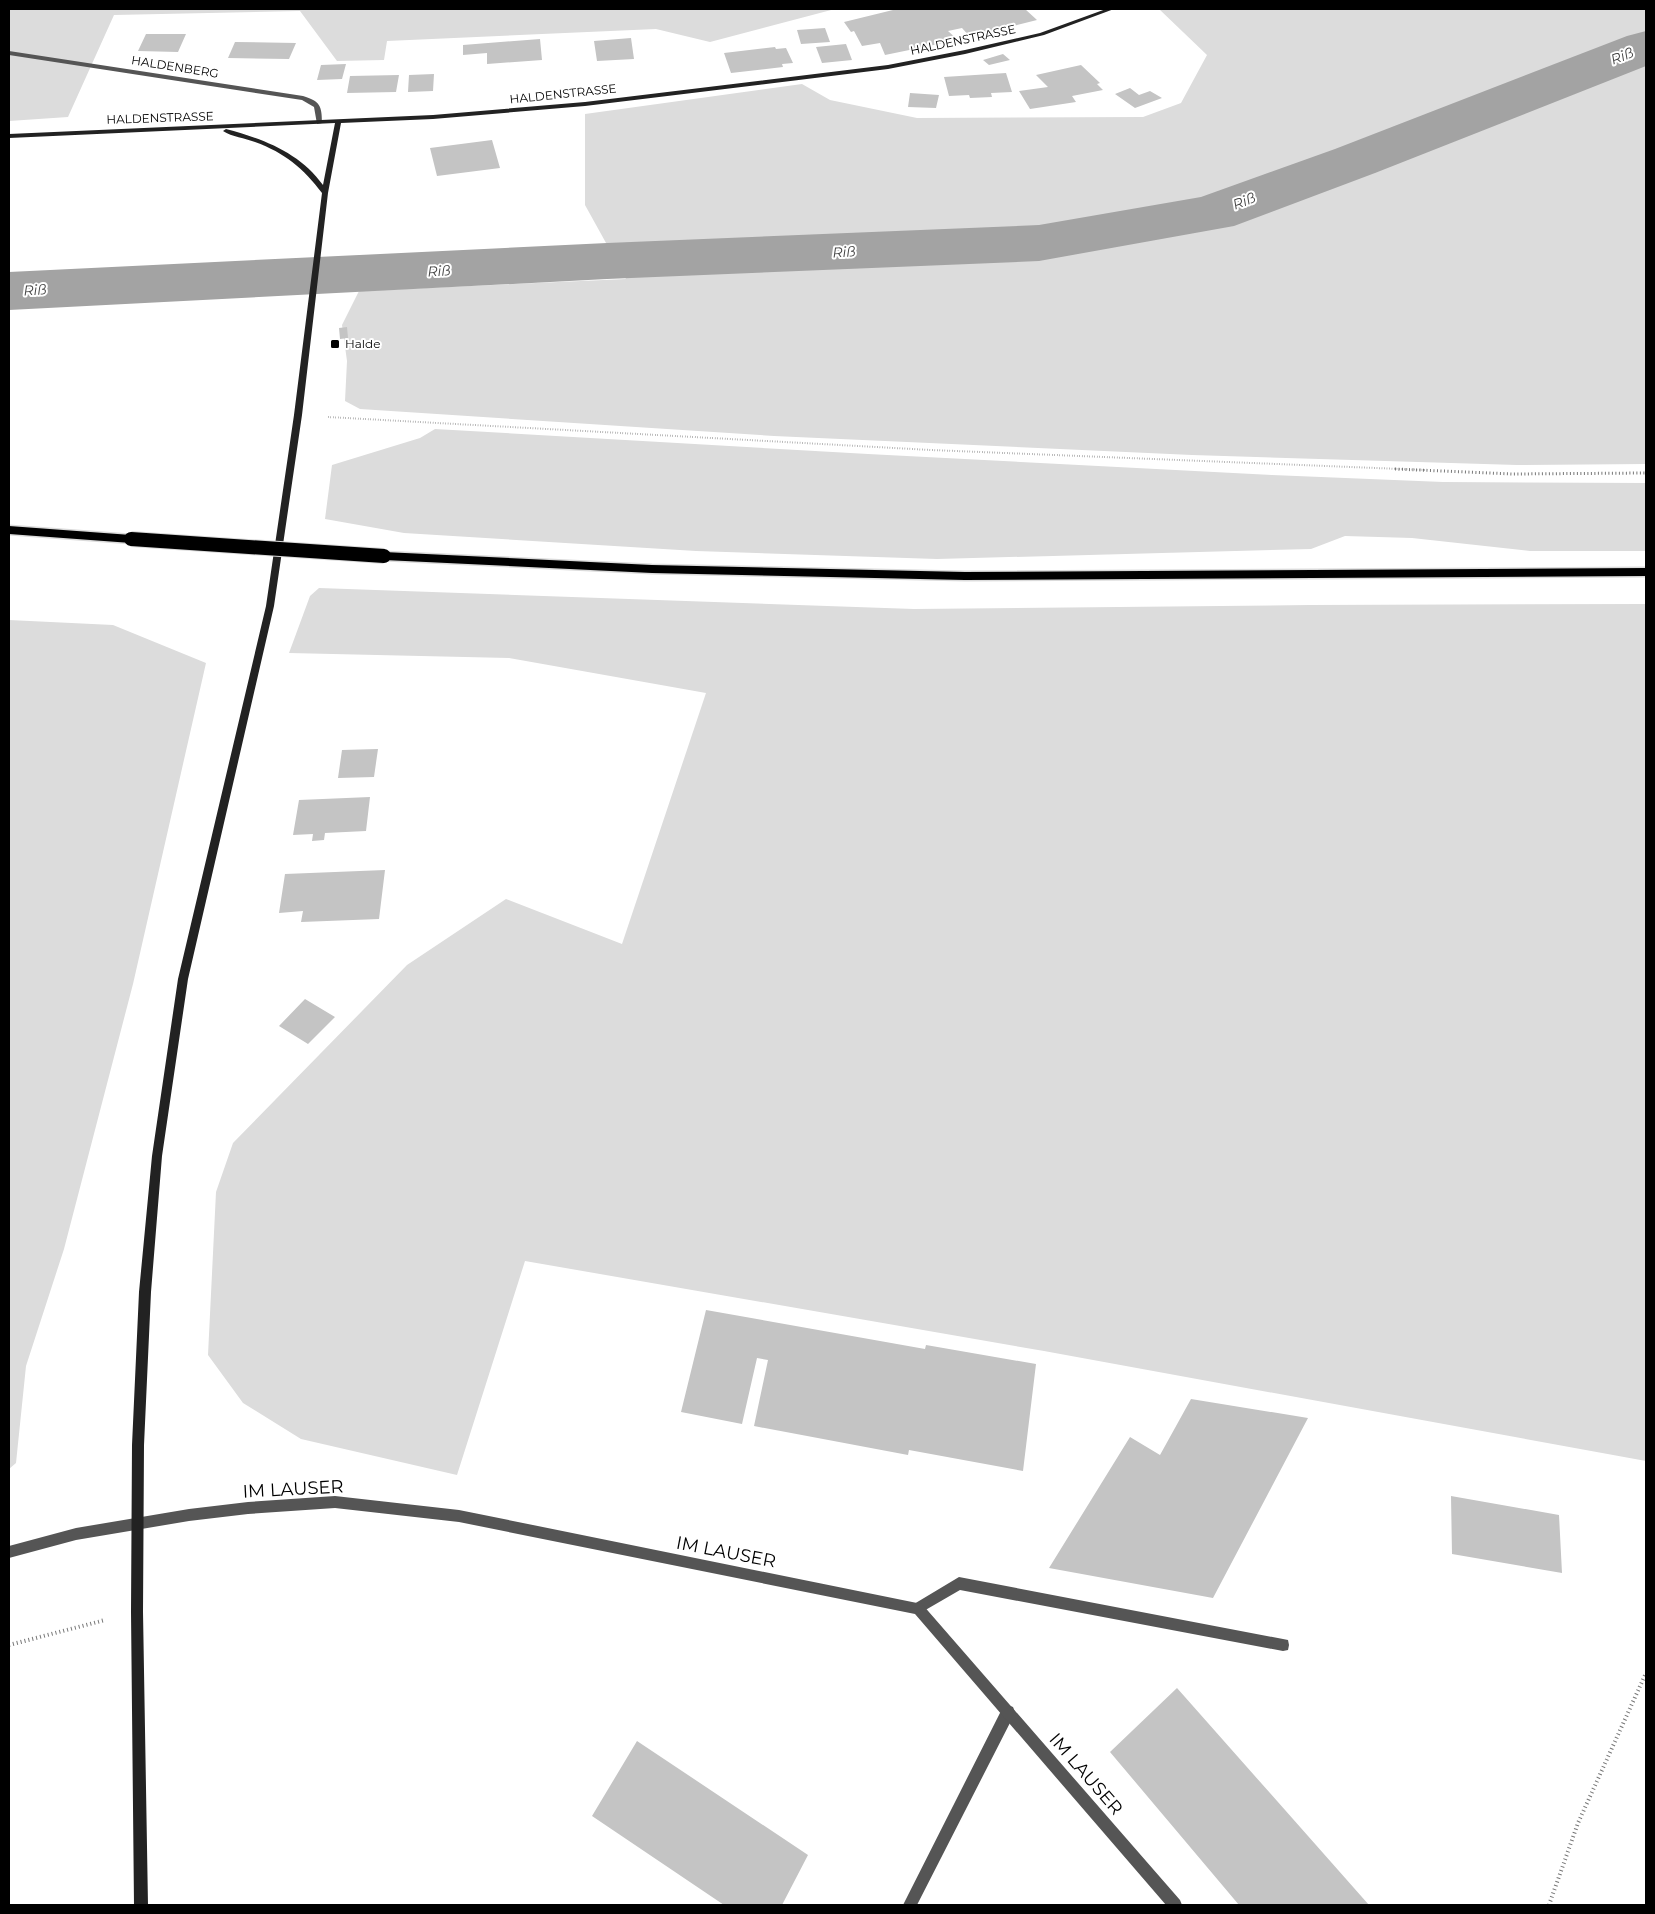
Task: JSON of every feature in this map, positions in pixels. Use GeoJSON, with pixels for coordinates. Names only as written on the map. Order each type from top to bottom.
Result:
{"type":"FeatureCollection","features":[{"type":"Feature","properties":{"kind":"highway"},"geometry":{"type":"LineString","coordinates":[[9,530],[384,556],[652,569],[965,576],[1646,572]]}},
{"type":"Feature","properties":{"kind":"street","name":"HALDENSTRASSE"},"geometry":{"type":"LineString","coordinates":[[9,136],[433,118],[585,104],[888,67],[1042,34],[1111,9]]}},
{"type":"Feature","properties":{"kind":"street","name":"HALDENBERG"},"geometry":{"type":"LineString","coordinates":[[9,53],[303,98],[316,102],[319,108],[319,124]]}},
{"type":"Feature","properties":{"kind":"street"},"geometry":{"type":"LineString","coordinates":[[141,1905],[137,1612],[138,1445],[146,1292],[162,1127],[183,979],[270,606],[298,415],[325,192],[338,123]]}},
{"type":"Feature","properties":{"kind":"street"},"geometry":{"type":"LineString","coordinates":[[213,128],[246,136],[284,153],[307,170],[325,192]]}},
{"type":"Feature","properties":{"kind":"street","name":"IM LAUSER"},"geometry":{"type":"LineString","coordinates":[[9,1552],[76,1534],[190,1515],[228,1510],[336,1502],[460,1516],[918,1608],[1175,1905]]}},
{"type":"Feature","properties":{"kind":"street"},"geometry":{"type":"LineString","coordinates":[[918,1608],[959,1583],[1283,1645]]}},
{"type":"Feature","properties":{"kind":"street"},"geometry":{"type":"LineString","coordinates":[[910,1905],[1008,1712]]}},
{"type":"Feature","properties":{"kind":"path"},"geometry":{"type":"LineString","coordinates":[[298,415],[462,426],[940,450],[1513,474],[1646,473]]}},
{"type":"Feature","properties":{"kind":"path"},"geometry":{"type":"LineString","coordinates":[[9,1645],[137,1612]]}},
{"type":"Feature","properties":{"kind":"path"},"geometry":{"type":"LineString","coordinates":[[1550,1905],[1578,1823],[1646,1673]]}},
{"type":"Feature","properties":{"kind":"shaded area"},"geometry":{"type":"Polygon","coordinates":[[[9,9],[835,9],[710,42],[656,29],[387,41],[384,60],[337,61],[300,11],[114,15],[68,117],[9,121],[9,9]]]}},
{"type":"Feature","properties":{"kind":"shaded area"},"geometry":{"type":"Polygon","coordinates":[[[1159,9],[1646,9],[1646,464],[1517,465],[1192,455],[774,436],[360,409],[345,401],[347,361],[342,325],[359,291],[626,279],[585,205],[585,114],[802,84],[830,100],[917,118],[1143,117],[1181,103],[1207,55],[1159,9]]]}},
{"type":"Feature","properties":{"kind":"shaded area"},"geometry":{"type":"Polygon","coordinates":[[[435,429],[1272,475],[1443,482],[1646,483],[1646,551],[1530,551],[1412,538],[1345,536],[1311,549],[937,559],[696,551],[404,533],[325,519],[332,465],[420,438],[435,429]]]}},
{"type":"Feature","properties":{"kind":"shaded area"},"geometry":{"type":"Polygon","coordinates":[[[319,588],[914,609],[1646,604],[1646,1461],[1044,1351],[525,1261],[457,1475],[301,1439],[243,1403],[208,1355],[216,1192],[233,1143],[407,965],[506,899],[622,944],[706,693],[509,658],[289,653],[310,596],[319,588]]]}},
{"type":"Feature","properties":{"kind":"shaded area"},"geometry":{"type":"Polygon","coordinates":[[[9,620],[113,625],[206,663],[133,984],[64,1249],[26,1366],[16,1463],[9,1469],[9,620]]]}},
{"type":"Feature","properties":{"kind":"building"},"geometry":{"type":"Polygon","coordinates":[[[897,9],[1025,9],[1037,20],[970,37],[962,28],[948,31],[958,40],[885,55],[880,43],[862,46],[854,31],[851,32],[844,22],[897,9]]]}},
{"type":"Feature","properties":{"kind":"building"},"geometry":{"type":"Polygon","coordinates":[[[825,28],[830,42],[801,44],[797,30],[825,28]]]}},
{"type":"Feature","properties":{"kind":"building"},"geometry":{"type":"Polygon","coordinates":[[[146,34],[186,34],[178,52],[138,51],[146,34]]]}},
{"type":"Feature","properties":{"kind":"building"},"geometry":{"type":"Polygon","coordinates":[[[631,38],[634,59],[597,61],[594,41],[631,38]]]}},
{"type":"Feature","properties":{"kind":"building"},"geometry":{"type":"Polygon","coordinates":[[[540,39],[542,60],[487,64],[487,53],[463,55],[463,45],[540,39]]]}},
{"type":"Feature","properties":{"kind":"building"},"geometry":{"type":"Polygon","coordinates":[[[235,42],[296,43],[289,59],[228,58],[235,42]]]}},
{"type":"Feature","properties":{"kind":"building"},"geometry":{"type":"Polygon","coordinates":[[[846,44],[852,60],[822,63],[816,47],[846,44]]]}},
{"type":"Feature","properties":{"kind":"building"},"geometry":{"type":"Polygon","coordinates":[[[775,47],[776,49],[786,48],[793,63],[782,64],[783,67],[731,73],[724,53],[775,47]]]}},
{"type":"Feature","properties":{"kind":"building"},"geometry":{"type":"Polygon","coordinates":[[[1003,54],[1010,60],[989,65],[983,60],[1003,54]]]}},
{"type":"Feature","properties":{"kind":"building"},"geometry":{"type":"Polygon","coordinates":[[[346,64],[342,79],[317,80],[321,65],[346,64]]]}},
{"type":"Feature","properties":{"kind":"building"},"geometry":{"type":"Polygon","coordinates":[[[1081,65],[1100,83],[1097,84],[1103,90],[1072,96],[1076,102],[1030,109],[1019,91],[1048,87],[1036,75],[1081,65]]]}},
{"type":"Feature","properties":{"kind":"building"},"geometry":{"type":"Polygon","coordinates":[[[1006,73],[1012,92],[991,93],[992,97],[970,98],[969,95],[949,96],[944,77],[1006,73]]]}},
{"type":"Feature","properties":{"kind":"building"},"geometry":{"type":"Polygon","coordinates":[[[434,74],[433,91],[408,92],[409,75],[434,74]]]}},
{"type":"Feature","properties":{"kind":"building"},"geometry":{"type":"Polygon","coordinates":[[[399,75],[396,92],[347,93],[350,76],[399,75]]]}},
{"type":"Feature","properties":{"kind":"building"},"geometry":{"type":"Polygon","coordinates":[[[1130,88],[1139,95],[1150,91],[1162,98],[1135,108],[1115,94],[1130,88]]]}},
{"type":"Feature","properties":{"kind":"building"},"geometry":{"type":"Polygon","coordinates":[[[910,93],[939,95],[936,108],[908,107],[910,93]]]}},
{"type":"Feature","properties":{"kind":"building"},"geometry":{"type":"Polygon","coordinates":[[[492,140],[500,168],[437,176],[430,148],[492,140]]]}},
{"type":"Feature","properties":{"kind":"building"},"geometry":{"type":"Polygon","coordinates":[[[347,327],[348,338],[340,339],[339,328],[347,327]]]}},
{"type":"Feature","properties":{"kind":"building"},"geometry":{"type":"Polygon","coordinates":[[[378,749],[374,777],[338,778],[342,750],[378,749]]]}},
{"type":"Feature","properties":{"kind":"building"},"geometry":{"type":"Polygon","coordinates":[[[370,797],[366,831],[325,833],[324,840],[312,841],[313,834],[293,835],[299,800],[370,797]]]}},
{"type":"Feature","properties":{"kind":"building"},"geometry":{"type":"Polygon","coordinates":[[[385,870],[379,919],[301,922],[303,911],[279,913],[285,874],[385,870]]]}},
{"type":"Feature","properties":{"kind":"building"},"geometry":{"type":"Polygon","coordinates":[[[305,999],[335,1017],[308,1044],[279,1026],[305,999]]]}},
{"type":"Feature","properties":{"kind":"building"},"geometry":{"type":"Polygon","coordinates":[[[706,1310],[925,1349],[926,1345],[1036,1364],[1023,1471],[909,1450],[908,1455],[754,1426],[768,1360],[757,1358],[742,1424],[681,1412],[706,1310]]]}},
{"type":"Feature","properties":{"kind":"building"},"geometry":{"type":"Polygon","coordinates":[[[1191,1399],[1308,1418],[1213,1598],[1049,1568],[1130,1437],[1160,1455],[1191,1399]]]}},
{"type":"Feature","properties":{"kind":"building"},"geometry":{"type":"Polygon","coordinates":[[[1451,1496],[1559,1515],[1562,1573],[1452,1554],[1451,1496]]]}},
{"type":"Feature","properties":{"kind":"building"},"geometry":{"type":"Polygon","coordinates":[[[1177,1688],[1369,1905],[1239,1905],[1110,1752],[1177,1688]]]}},
{"type":"Feature","properties":{"kind":"building"},"geometry":{"type":"Polygon","coordinates":[[[637,1741],[808,1855],[782,1905],[724,1905],[592,1816],[637,1741]]]}},
{"type":"Feature","properties":{"kind":"waterway","name":"Riß"},"geometry":{"type":"LineString","coordinates":[[9,291],[607,261],[1039,243],[1213,213],[1355,161],[1646,47]]}},
{"type":"Feature","properties":{"kind":"place","name":"Halde"},"geometry":{"type":"Point","coordinates":[335,344]}}]}
